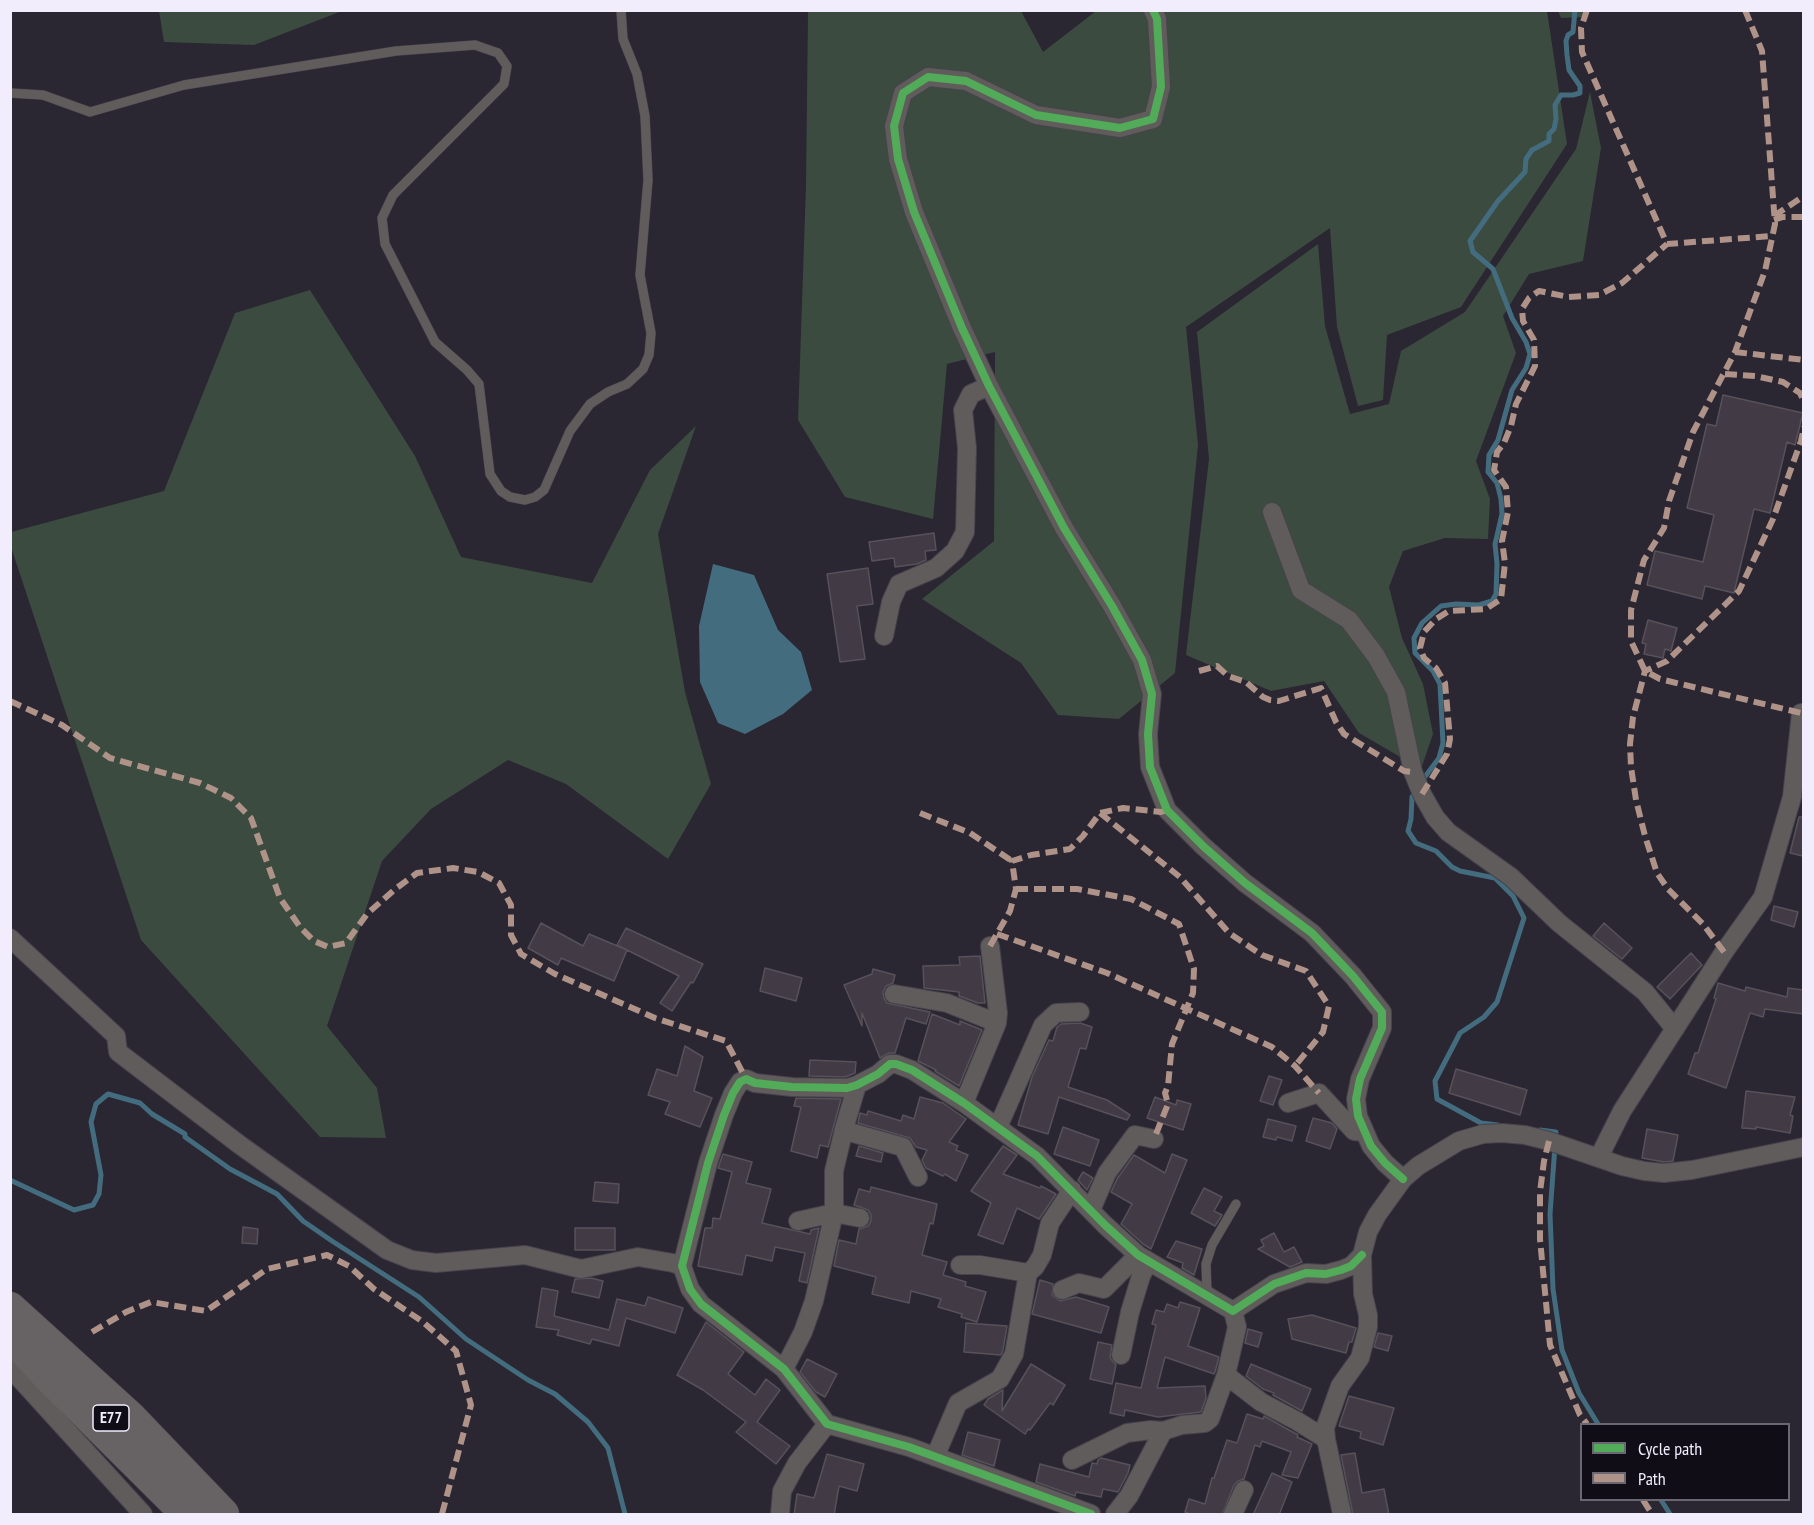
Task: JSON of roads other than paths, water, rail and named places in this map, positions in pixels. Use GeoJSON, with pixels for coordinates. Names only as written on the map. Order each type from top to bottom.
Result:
{"type":"FeatureCollection","features":[{"type":"Feature","properties":{"kind":"highway","name":"E77"},"geometry":{"type":"LineString","coordinates":[[10,1308],[130,1417],[223,1515]]}},
{"type":"Feature","properties":{"kind":"highway","name":"E77"},"geometry":{"type":"LineString","coordinates":[[10,1327],[128,1435],[206,1515]]}},
{"type":"Feature","properties":{"kind":"highway"},"geometry":{"type":"LineString","coordinates":[[10,1335],[187,1515]]}},
{"type":"Feature","properties":{"kind":"highway"},"geometry":{"type":"LineString","coordinates":[[130,1417],[238,1515]]}},
{"type":"Feature","properties":{"kind":"street"},"geometry":{"type":"LineString","coordinates":[[1154,10],[1161,87],[1153,119],[1120,128],[1036,115],[966,81],[928,77],[903,93],[894,126],[898,159],[914,212],[957,318],[989,386],[1064,528],[1113,606],[1142,660],[1152,694],[1148,734],[1150,767],[1167,810],[1245,883],[1312,933],[1353,976],[1382,1012],[1382,1028],[1360,1079],[1356,1099],[1358,1116],[1377,1155],[1403,1179]]}},
{"type":"Feature","properties":{"kind":"street"},"geometry":{"type":"LineString","coordinates":[[884,636],[891,602],[899,584],[936,568],[955,551],[965,532],[968,483],[963,410],[971,394],[989,386]]}},
{"type":"Feature","properties":{"kind":"street"},"geometry":{"type":"LineString","coordinates":[[1272,512],[1301,590],[1349,620],[1376,656],[1396,692],[1417,780],[1435,817],[1448,832],[1511,877],[1559,923],[1645,992],[1675,1029]]}},
{"type":"Feature","properties":{"kind":"street"},"geometry":{"type":"LineString","coordinates":[[1599,1157],[1622,1112],[1724,952],[1763,897],[1792,797],[1801,713],[1803,712]]}},
{"type":"Feature","properties":{"kind":"street"},"geometry":{"type":"LineString","coordinates":[[10,938],[116,1036],[118,1053],[240,1145],[387,1250],[412,1260],[436,1263],[525,1256],[581,1269],[638,1257],[682,1266]]}},
{"type":"Feature","properties":{"kind":"street"},"geometry":{"type":"LineString","coordinates":[[964,1103],[997,1023],[998,1013],[990,945]]}},
{"type":"Feature","properties":{"kind":"street"},"geometry":{"type":"LineString","coordinates":[[894,994],[947,1004],[997,1023]]}},
{"type":"Feature","properties":{"kind":"street"},"geometry":{"type":"LineString","coordinates":[[998,1127],[1043,1025],[1056,1013],[1080,1012]]}},
{"type":"Feature","properties":{"kind":"street"},"geometry":{"type":"LineString","coordinates":[[1072,1460],[1127,1433],[1163,1431],[1182,1425],[1205,1423],[1210,1419],[1226,1375],[1237,1327],[1233,1311],[1143,1258],[1037,1156],[964,1103],[912,1071],[896,1064],[890,1064],[857,1086],[847,1088],[792,1087],[755,1083],[746,1078],[740,1082],[729,1104],[708,1163],[682,1266],[690,1289],[701,1304],[784,1369],[827,1424],[877,1437],[1091,1515]]}},
{"type":"Feature","properties":{"kind":"street"},"geometry":{"type":"LineString","coordinates":[[784,1369],[803,1332],[814,1301],[834,1213],[834,1171],[857,1086]]}},
{"type":"Feature","properties":{"kind":"street"},"geometry":{"type":"LineString","coordinates":[[1288,1103],[1318,1093],[1354,1131],[1364,1132]]}},
{"type":"Feature","properties":{"kind":"street"},"geometry":{"type":"LineString","coordinates":[[844,1129],[903,1147],[918,1177]]}},
{"type":"Feature","properties":{"kind":"street"},"geometry":{"type":"LineString","coordinates":[[1342,1515],[1325,1428],[1335,1395],[1360,1358],[1368,1327],[1363,1294],[1362,1255],[1368,1232],[1377,1215],[1403,1179],[1418,1166],[1459,1141],[1483,1134],[1502,1132],[1525,1135],[1644,1172],[1664,1173],[1692,1170],[1803,1147]]}},
{"type":"Feature","properties":{"kind":"street"},"geometry":{"type":"LineString","coordinates":[[1091,1210],[1107,1173],[1135,1135],[1154,1138]]}},
{"type":"Feature","properties":{"kind":"street"},"geometry":{"type":"LineString","coordinates":[[935,1457],[958,1403],[1000,1379],[1014,1354],[1028,1273],[1035,1267],[1042,1255],[1050,1223],[1072,1190]]}},
{"type":"Feature","properties":{"kind":"street"},"geometry":{"type":"LineString","coordinates":[[798,1221],[834,1213],[860,1218]]}},
{"type":"Feature","properties":{"kind":"street"},"geometry":{"type":"LineString","coordinates":[[1233,1311],[1274,1284],[1306,1273],[1326,1274],[1341,1270],[1351,1266],[1362,1255]]}},
{"type":"Feature","properties":{"kind":"street"},"geometry":{"type":"LineString","coordinates":[[1062,1290],[1079,1283],[1104,1289],[1143,1258]]}},
{"type":"Feature","properties":{"kind":"street"},"geometry":{"type":"LineString","coordinates":[[1121,1355],[1130,1312],[1141,1276],[1143,1258]]}},
{"type":"Feature","properties":{"kind":"street"},"geometry":{"type":"LineString","coordinates":[[960,1265],[980,1265],[1028,1273]]}},
{"type":"Feature","properties":{"kind":"street"},"geometry":{"type":"LineString","coordinates":[[10,1368],[143,1515]]}},
{"type":"Feature","properties":{"kind":"street"},"geometry":{"type":"LineString","coordinates":[[1226,1375],[1261,1402],[1326,1439]]}},
{"type":"Feature","properties":{"kind":"street"},"geometry":{"type":"LineString","coordinates":[[780,1515],[782,1491],[797,1462],[827,1424]]}},
{"type":"Feature","properties":{"kind":"street"},"geometry":{"type":"LineString","coordinates":[[1114,1515],[1129,1496],[1163,1431]]}},
{"type":"Feature","properties":{"kind":"street"},"geometry":{"type":"LineString","coordinates":[[1233,1515],[1244,1490]]}},
{"type":"Feature","properties":{"kind":"lane"},"geometry":{"type":"LineString","coordinates":[[10,93],[43,95],[90,112],[184,85],[396,51],[475,45],[498,53],[507,66],[504,84],[393,195],[382,218],[386,244],[435,342],[467,370],[479,384],[490,474],[501,491],[510,497],[525,500],[535,497],[544,490],[570,431],[590,404],[608,392],[627,384],[643,369],[649,355],[651,333],[640,274],[648,180],[645,116],[637,74],[623,39],[621,10]]}},
{"type":"Feature","properties":{"kind":"lane"},"geometry":{"type":"LineString","coordinates":[[1205,1295],[1207,1292],[1206,1264],[1212,1245],[1236,1203]]}},
{"type":"Feature","properties":{"kind":"water"},"geometry":{"type":"Polygon","coordinates":[[[713,564],[754,575],[778,630],[801,652],[812,690],[783,714],[745,734],[718,723],[700,682],[699,626],[713,564]]]}},
{"type":"Feature","properties":{"kind":"waterway"},"geometry":{"type":"LineString","coordinates":[[1421,782],[1439,758],[1443,743],[1440,684],[1433,671],[1415,653],[1414,638],[1422,623],[1441,606],[1479,605],[1492,601],[1496,594],[1495,544],[1502,514],[1497,483],[1488,472],[1489,455],[1498,440],[1512,390],[1526,368],[1530,354],[1512,318],[1493,269],[1473,252],[1470,241],[1498,201],[1525,172],[1526,159],[1532,150],[1549,141],[1549,134],[1554,129],[1556,119],[1555,105],[1561,95],[1580,93],[1580,86],[1569,70],[1566,41],[1568,35],[1573,32],[1575,10]]}},
{"type":"Feature","properties":{"kind":"waterway"},"geometry":{"type":"LineString","coordinates":[[1416,790],[1412,797],[1408,831],[1416,843],[1436,851],[1452,867],[1460,871],[1495,878],[1513,896],[1524,918],[1497,1002],[1484,1017],[1460,1033],[1435,1081],[1437,1099],[1481,1123],[1498,1125]]}},
{"type":"Feature","properties":{"kind":"waterway"},"geometry":{"type":"LineString","coordinates":[[10,1180],[74,1210],[93,1205],[99,1194],[101,1175],[91,1122],[96,1104],[108,1094],[140,1103],[230,1169],[277,1194],[303,1221],[419,1297],[466,1339],[528,1380],[555,1394],[588,1422],[608,1448],[625,1514]]}},
{"type":"Feature","properties":{"kind":"waterway"},"geometry":{"type":"LineString","coordinates":[[1540,1130],[1556,1132],[1550,1214],[1553,1289],[1562,1350],[1579,1393],[1597,1423]]}},
{"type":"Feature","properties":{"kind":"waterway"},"geometry":{"type":"LineString","coordinates":[[1662,1501],[1670,1514]]}}]}
